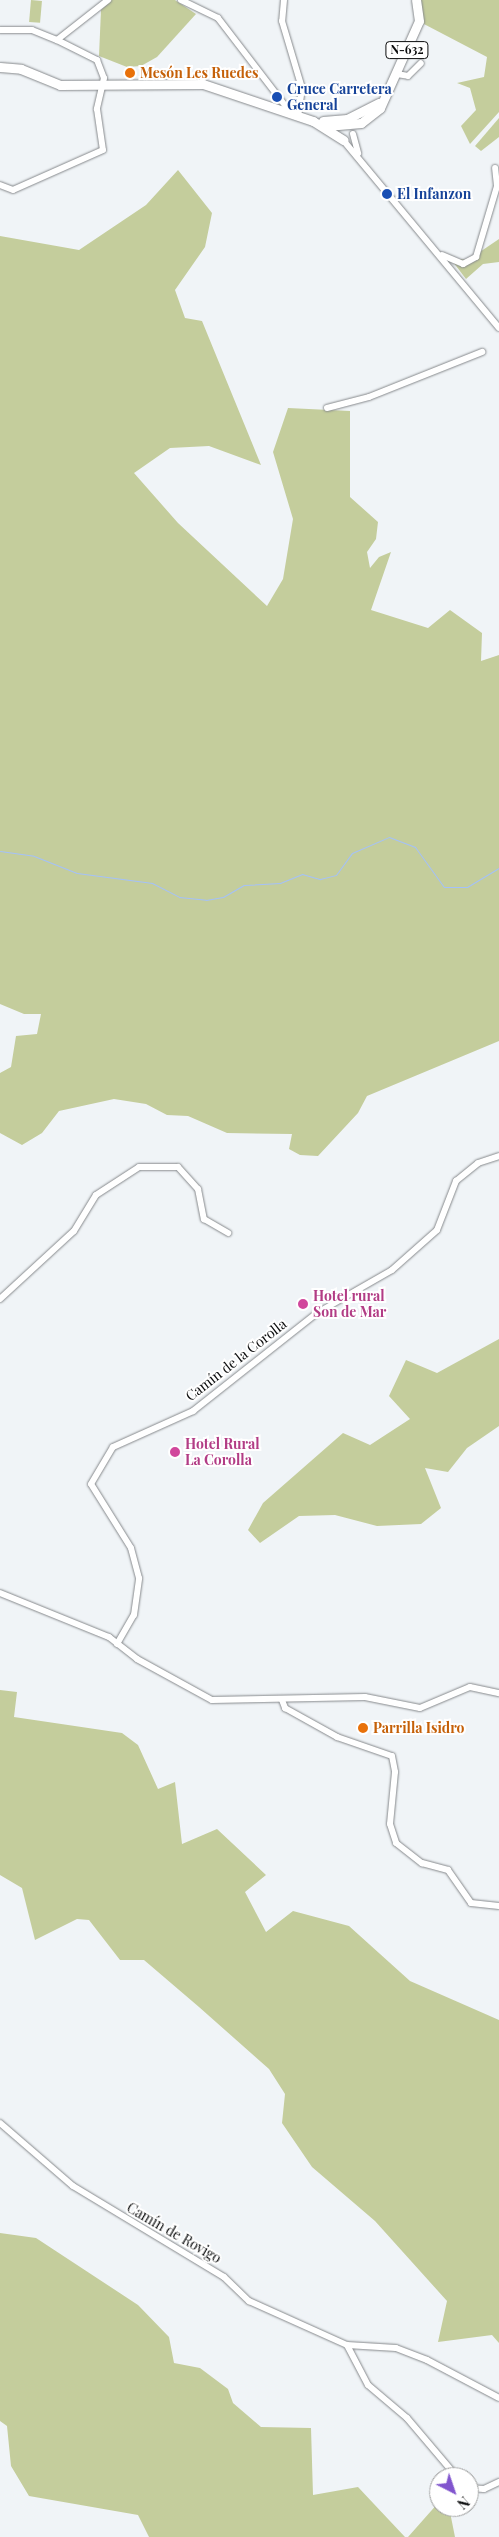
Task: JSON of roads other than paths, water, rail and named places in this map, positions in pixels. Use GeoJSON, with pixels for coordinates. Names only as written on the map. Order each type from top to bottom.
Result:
{"type":"FeatureCollection","features":[{"type":"Feature","properties":{"kind":"highway","name":"N-632"},"geometry":{"type":"LineString","coordinates":[[0,67],[21,69],[54,85],[191,82],[295,114],[324,126],[349,131],[377,112],[385,99],[419,21],[416,0]]}},
{"type":"Feature","properties":{"kind":"highway","name":"N-632"},"geometry":{"type":"LineString","coordinates":[[313,121],[334,121],[366,112],[385,99]]}},
{"type":"Feature","properties":{"kind":"highway"},"geometry":{"type":"LineString","coordinates":[[324,126],[343,140],[366,112]]}},
{"type":"Feature","properties":{"kind":"highway"},"geometry":{"type":"LineString","coordinates":[[334,121],[349,131]]}},
{"type":"Feature","properties":{"kind":"street"},"geometry":{"type":"LineString","coordinates":[[57,40],[108,0]]}},
{"type":"Feature","properties":{"kind":"street"},"geometry":{"type":"LineString","coordinates":[[181,0],[218,18],[295,114]]}},
{"type":"Feature","properties":{"kind":"street"},"geometry":{"type":"LineString","coordinates":[[284,0],[282,21],[302,88],[295,114]]}},
{"type":"Feature","properties":{"kind":"street"},"geometry":{"type":"LineString","coordinates":[[0,30],[32,30],[97,60],[103,84],[98,109],[103,150],[13,190],[0,186]]}},
{"type":"Feature","properties":{"kind":"street"},"geometry":{"type":"LineString","coordinates":[[397,74],[408,76],[421,63]]}},
{"type":"Feature","properties":{"kind":"street"},"geometry":{"type":"LineString","coordinates":[[349,131],[359,157]]}},
{"type":"Feature","properties":{"kind":"street"},"geometry":{"type":"LineString","coordinates":[[343,140],[442,255],[499,328]]}},
{"type":"Feature","properties":{"kind":"street"},"geometry":{"type":"LineString","coordinates":[[442,255],[463,264],[476,258],[496,198],[498,179],[495,168]]}},
{"type":"Feature","properties":{"kind":"street"},"geometry":{"type":"LineString","coordinates":[[327,408],[369,397],[482,352]]}},
{"type":"Feature","properties":{"kind":"street","name":"Camín de la Corolla"},"geometry":{"type":"LineString","coordinates":[[118,1644],[134,1615],[139,1578],[131,1548],[91,1484],[113,1447],[193,1411],[316,1313],[392,1270],[437,1230],[456,1181],[478,1163],[499,1156]]}},
{"type":"Feature","properties":{"kind":"street"},"geometry":{"type":"LineString","coordinates":[[0,1300],[74,1231],[96,1195],[139,1167],[178,1167],[198,1189],[204,1219],[228,1233]]}},
{"type":"Feature","properties":{"kind":"street"},"geometry":{"type":"LineString","coordinates":[[0,1593],[118,1644],[204,1698],[282,1700],[365,1697],[420,1708],[470,1687],[499,1693]]}},
{"type":"Feature","properties":{"kind":"street"},"geometry":{"type":"LineString","coordinates":[[282,1700],[285,1708],[337,1737],[392,1756],[395,1772],[390,1824],[396,1843],[422,1864],[448,1870],[471,1903],[499,1906]]}},
{"type":"Feature","properties":{"kind":"street","name":"Camín de Rovigo"},"geometry":{"type":"LineString","coordinates":[[0,2123],[73,2186],[224,2277],[246,2299],[347,2345],[396,2348],[462,2376],[499,2398]]}},
{"type":"Feature","properties":{"kind":"street"},"geometry":{"type":"LineString","coordinates":[[347,2345],[368,2385],[407,2418],[449,2467]]}},
{"type":"Feature","properties":{"kind":"street"},"geometry":{"type":"LineString","coordinates":[[479,2489],[484,2489],[499,2482]]}},
{"type":"Feature","properties":{"kind":"waterway"},"geometry":{"type":"LineString","coordinates":[[0,851],[34,856],[77,873],[152,883],[179,897],[206,900],[223,897],[244,885],[280,883],[302,874],[320,879],[336,875],[352,853],[389,837],[415,847],[444,887],[467,887],[499,868]]}},
{"type":"Feature","properties":{"kind":"place","name":"Mesón Les Ruedes"},"geometry":{"type":"Point","coordinates":[130,73]}},
{"type":"Feature","properties":{"kind":"place","name":"Cruce Carretera General"},"geometry":{"type":"Point","coordinates":[277,97]}},
{"type":"Feature","properties":{"kind":"place","name":"El Infanzon"},"geometry":{"type":"Point","coordinates":[387,194]}},
{"type":"Feature","properties":{"kind":"place","name":"Hotel rural Son de Mar"},"geometry":{"type":"Point","coordinates":[303,1304]}},
{"type":"Feature","properties":{"kind":"place","name":"Hotel Rural La Corolla"},"geometry":{"type":"Point","coordinates":[175,1452]}},
{"type":"Feature","properties":{"kind":"place","name":"Parrilla Isidro"},"geometry":{"type":"Point","coordinates":[363,1728]}}]}
